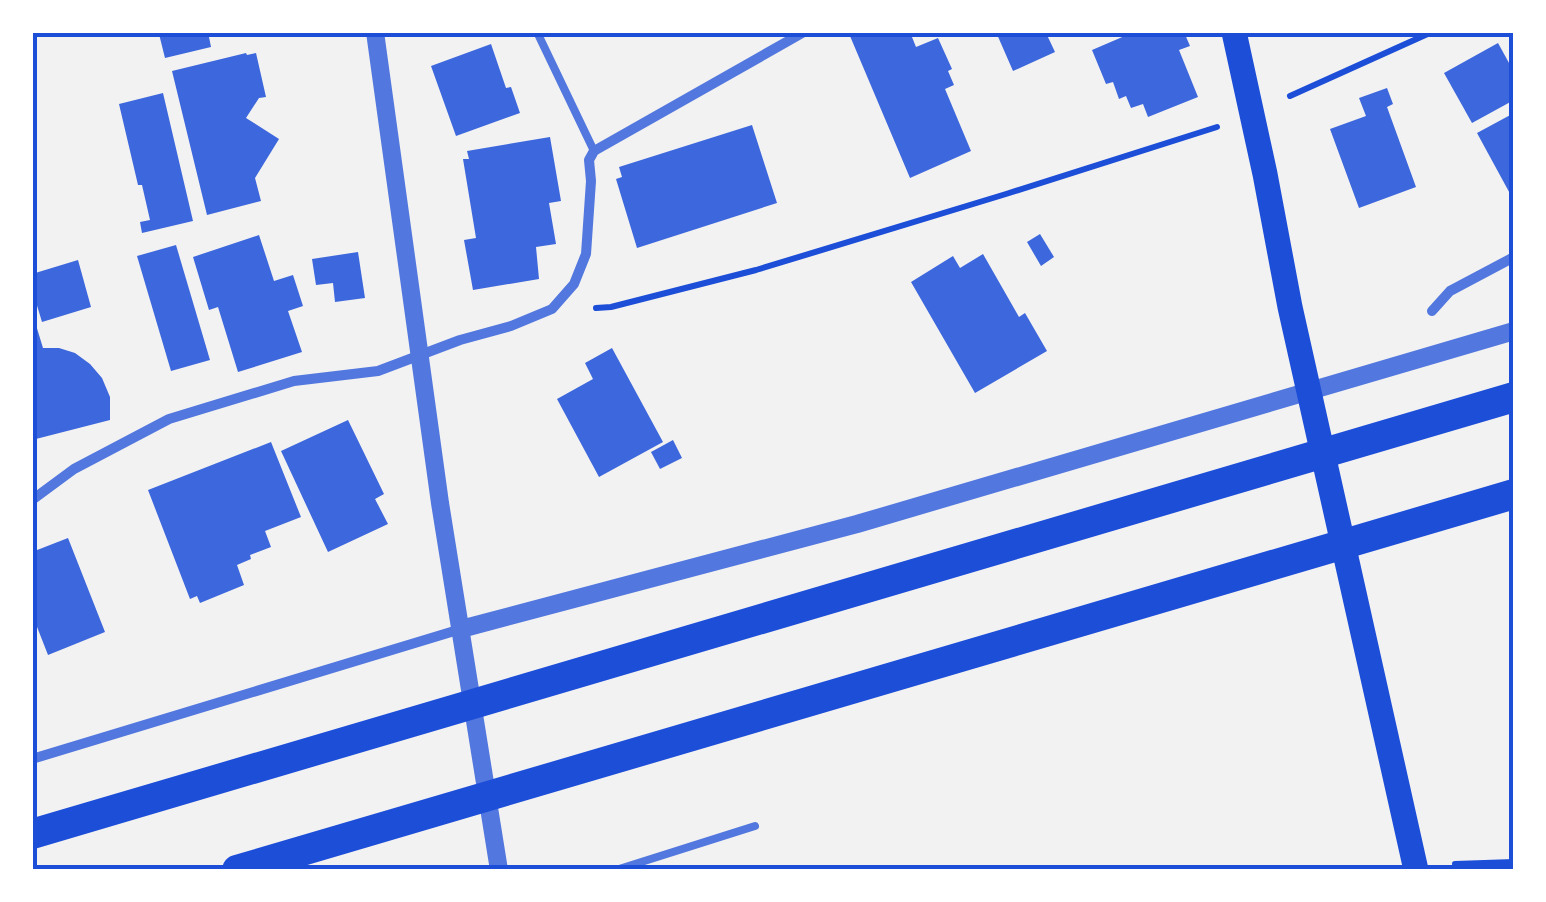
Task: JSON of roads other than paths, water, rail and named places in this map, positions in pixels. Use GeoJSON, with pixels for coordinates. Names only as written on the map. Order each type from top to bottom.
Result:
{"type":"FeatureCollection","features":[{"type":"Feature","properties":{"kind":"highway"},"geometry":{"type":"LineString","coordinates":[[32,834],[1514,397]]}},
{"type":"Feature","properties":{"kind":"highway"},"geometry":{"type":"LineString","coordinates":[[237,870],[1514,494]]}},
{"type":"Feature","properties":{"kind":"main road"},"geometry":{"type":"LineString","coordinates":[[1234,32],[1290,307],[1428,867]]}},
{"type":"Feature","properties":{"kind":"street"},"geometry":{"type":"LineString","coordinates":[[376,32],[440,503],[499,870]]}},
{"type":"Feature","properties":{"kind":"street"},"geometry":{"type":"LineString","coordinates":[[32,500],[74,469],[169,419],[294,380],[378,371],[552,309],[574,284],[586,254],[590,160],[594,151],[804,32]]}},
{"type":"Feature","properties":{"kind":"street"},"geometry":{"type":"LineString","coordinates":[[1432,311],[1450,292],[1514,256]]}},
{"type":"Feature","properties":{"kind":"street"},"geometry":{"type":"LineString","coordinates":[[32,759],[461,629],[857,524],[1514,332]]}},
{"type":"Feature","properties":{"kind":"lane"},"geometry":{"type":"LineString","coordinates":[[537,32],[594,151]]}},
{"type":"Feature","properties":{"kind":"lane"},"geometry":{"type":"LineString","coordinates":[[616,870],[755,826]]}}]}
